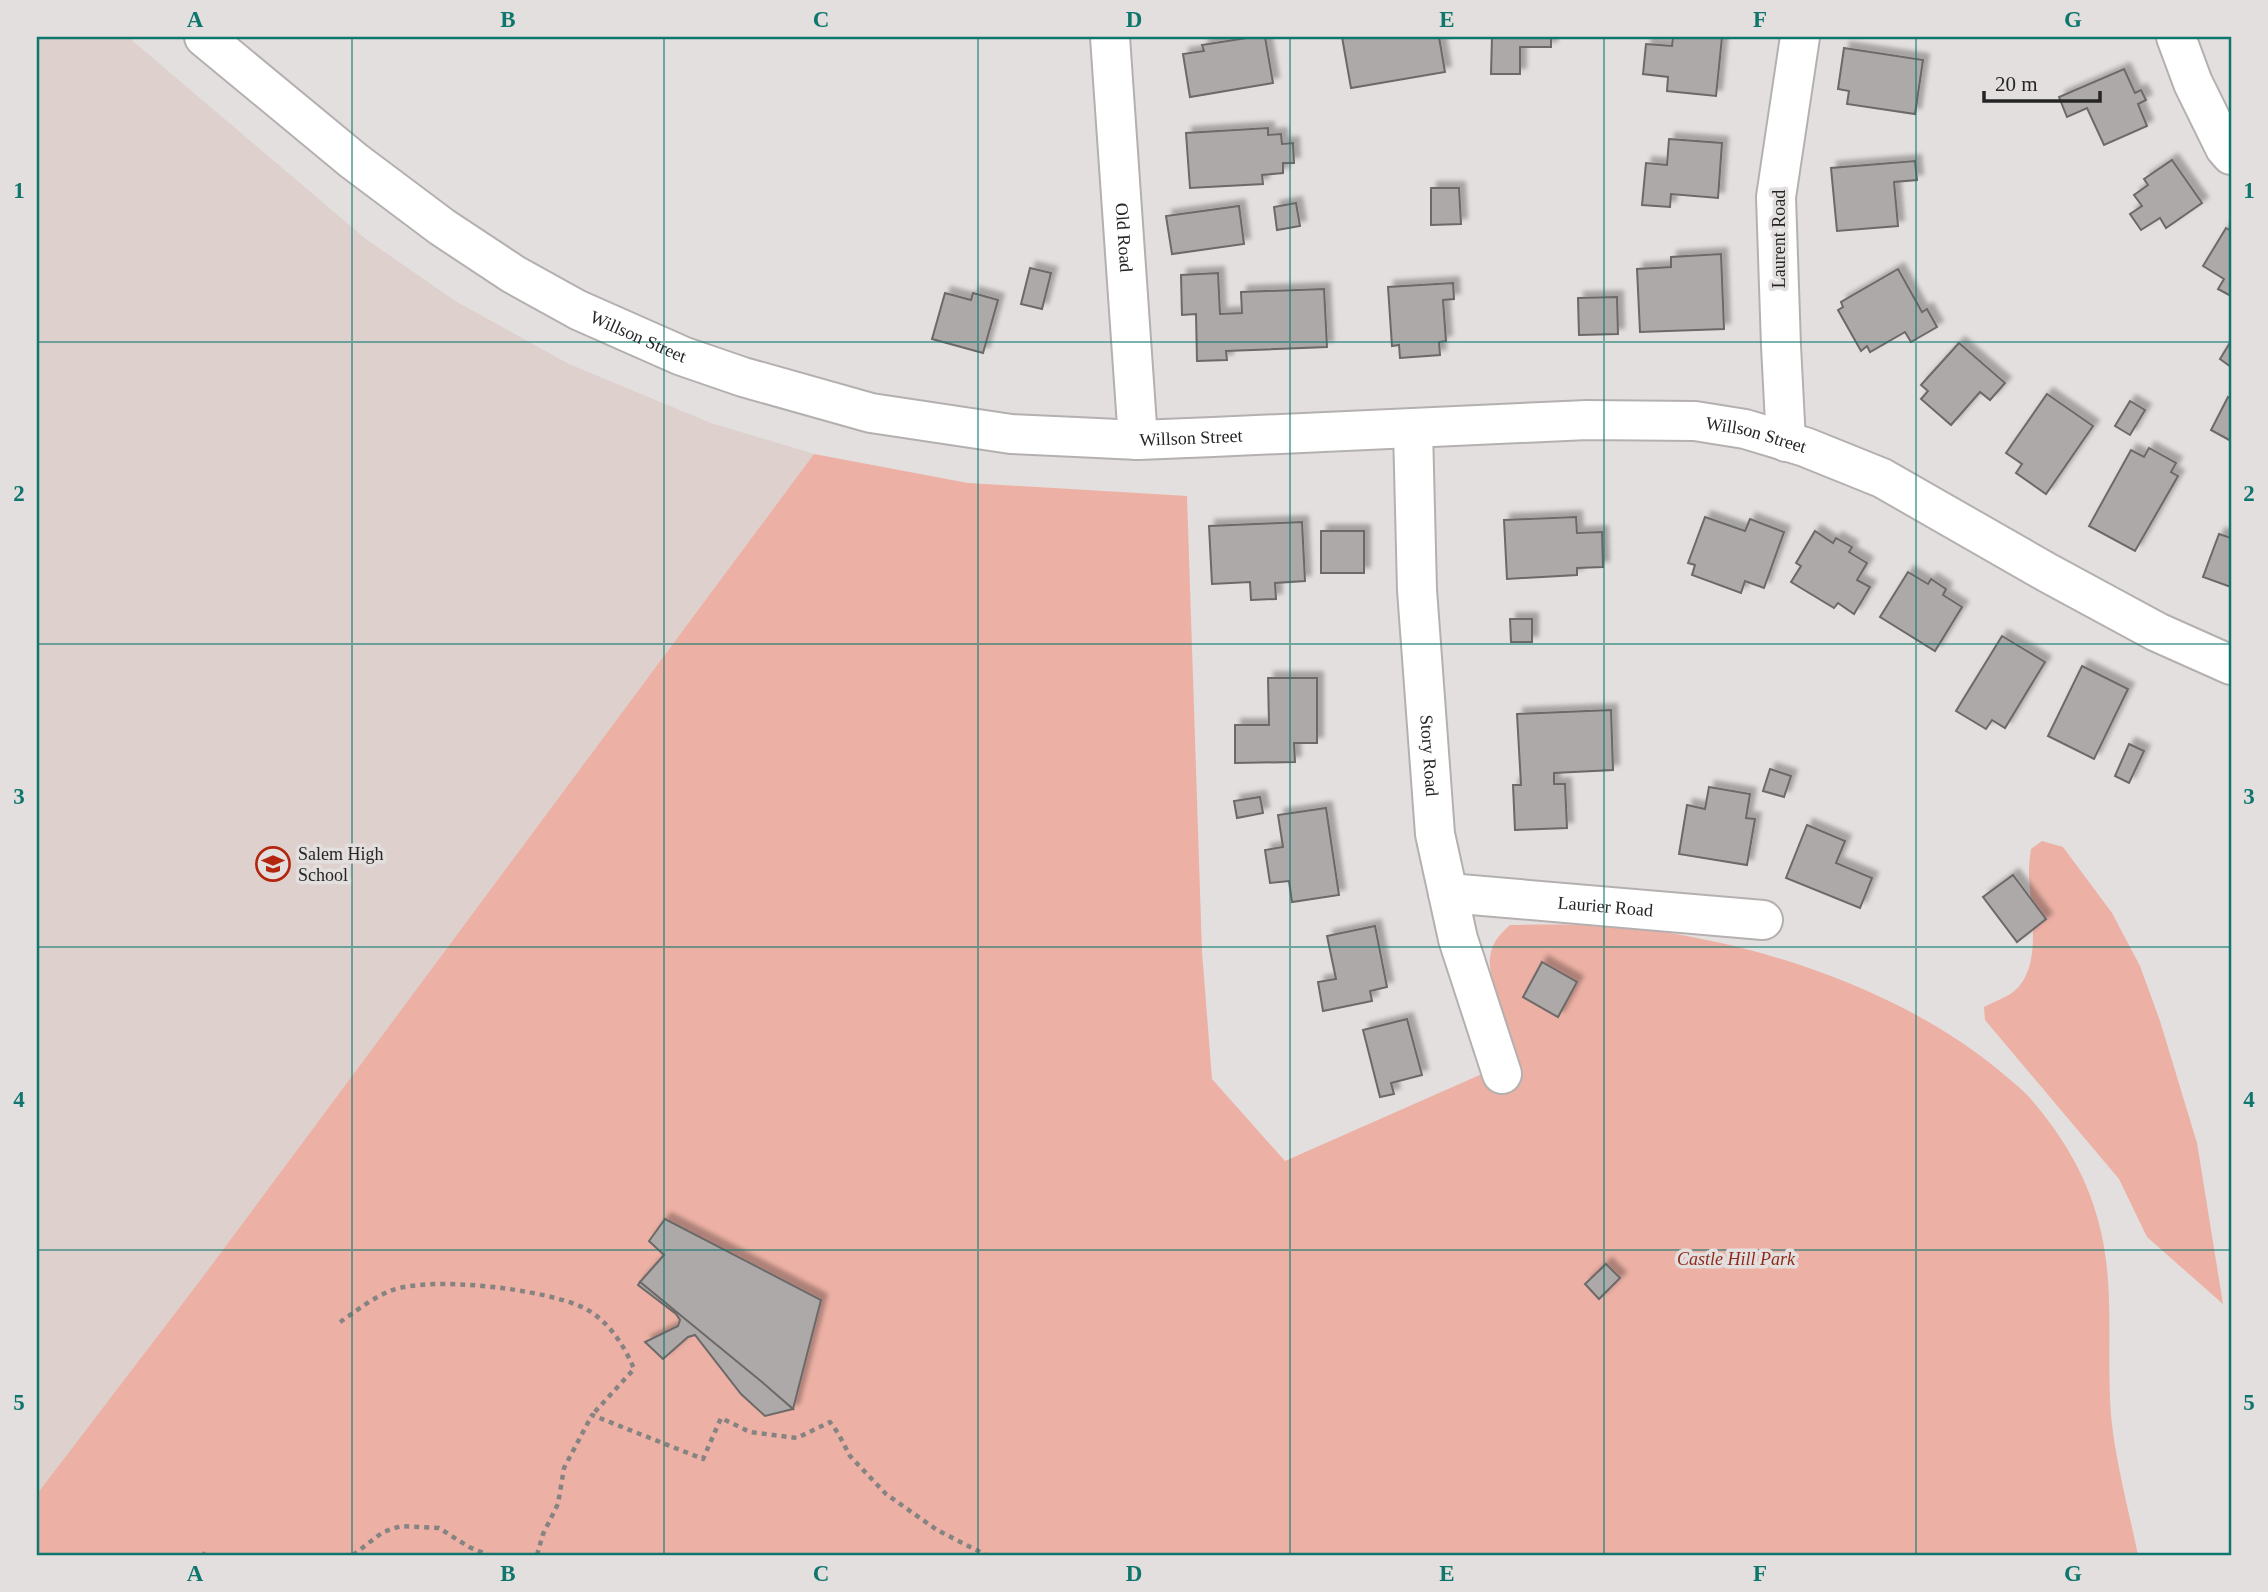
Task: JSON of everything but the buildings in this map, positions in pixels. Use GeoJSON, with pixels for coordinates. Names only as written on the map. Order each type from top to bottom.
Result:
{"type":"FeatureCollection","features":[{"type":"Feature","properties":{"kind":"street","name":"Willson Street"},"geometry":{"type":"LineString","coordinates":[[204,37],[354,161],[442,227],[492,260],[578,310],[682,356],[797,393],[871,413],[1012,434],[1138,439],[1413,429],[1520,421],[1643,419],[1707,423],[1745,429],[1882,478],[2157,632],[2231,666]]}},
{"type":"Feature","properties":{"kind":"street","name":"Old Road"},"geometry":{"type":"LineString","coordinates":[[1110,37],[1138,439]]}},
{"type":"Feature","properties":{"kind":"street","name":"Laurent Road"},"geometry":{"type":"LineString","coordinates":[[1786,442],[1776,197],[1800,37]]}},
{"type":"Feature","properties":{"kind":"street"},"geometry":{"type":"LineString","coordinates":[[2176,37],[2193,83],[2231,155]]}},
{"type":"Feature","properties":{"kind":"street","name":"Story Road"},"geometry":{"type":"LineString","coordinates":[[1413,429],[1417,590],[1434,834],[1458,939],[1502,1074]]}},
{"type":"Feature","properties":{"kind":"street","name":"Laurier Road"},"geometry":{"type":"LineString","coordinates":[[1448,893],[1763,919]]}},
{"type":"Feature","properties":{"kind":"path"},"geometry":{"type":"LineString","coordinates":[[340,1322],[390,1291],[419,1286],[482,1287],[547,1294],[586,1308],[610,1329],[626,1351],[634,1369],[592,1415],[564,1468],[558,1504],[543,1534],[537,1555]]}},
{"type":"Feature","properties":{"kind":"path"},"geometry":{"type":"LineString","coordinates":[[592,1415],[703,1459],[722,1418],[750,1432],[797,1438],[830,1422],[850,1456],[886,1494],[937,1531],[986,1555]]}},
{"type":"Feature","properties":{"kind":"path"},"geometry":{"type":"LineString","coordinates":[[353,1555],[383,1532],[401,1526],[439,1528],[469,1547],[488,1555]]}},
{"type":"Feature","properties":{"kind":"shaded area","name":"Salem High School"},"geometry":{"type":"Polygon","coordinates":[[[37,37],[128,37],[367,240],[457,302],[569,364],[711,423],[814,454],[205,1274],[37,1494],[37,37]]]}},
{"type":"Feature","properties":{"kind":"green space","name":"Castle Hill Park"},"geometry":{"type":"Polygon","coordinates":[[[814,454],[968,483],[1187,496],[1202,952],[1212,1079],[1285,1161],[1516,1059],[1499,1007],[1490,966],[1495,943],[1510,925],[1586,925],[1644,929],[1707,940],[1797,964],[1885,999],[1965,1045],[2001,1072],[2029,1097],[2061,1139],[2087,1186],[2098,1220],[2104,1244],[2109,1292],[2113,1432],[2138,1555],[37,1555],[37,1494],[205,1274],[814,454]]]}},
{"type":"Feature","properties":{"kind":"green space"},"geometry":{"type":"Polygon","coordinates":[[[2042,841],[2063,847],[2112,913],[2140,966],[2160,1021],[2197,1143],[2223,1304],[2147,1237],[2119,1179],[1985,1020],[1984,1007],[2013,992],[2023,981],[2029,967],[2033,935],[2029,871],[2031,849],[2042,841]]]}},
{"type":"Feature","properties":{"kind":"place","name":"Salem High School"},"geometry":{"type":"Point","coordinates":[273,864]}}]}
